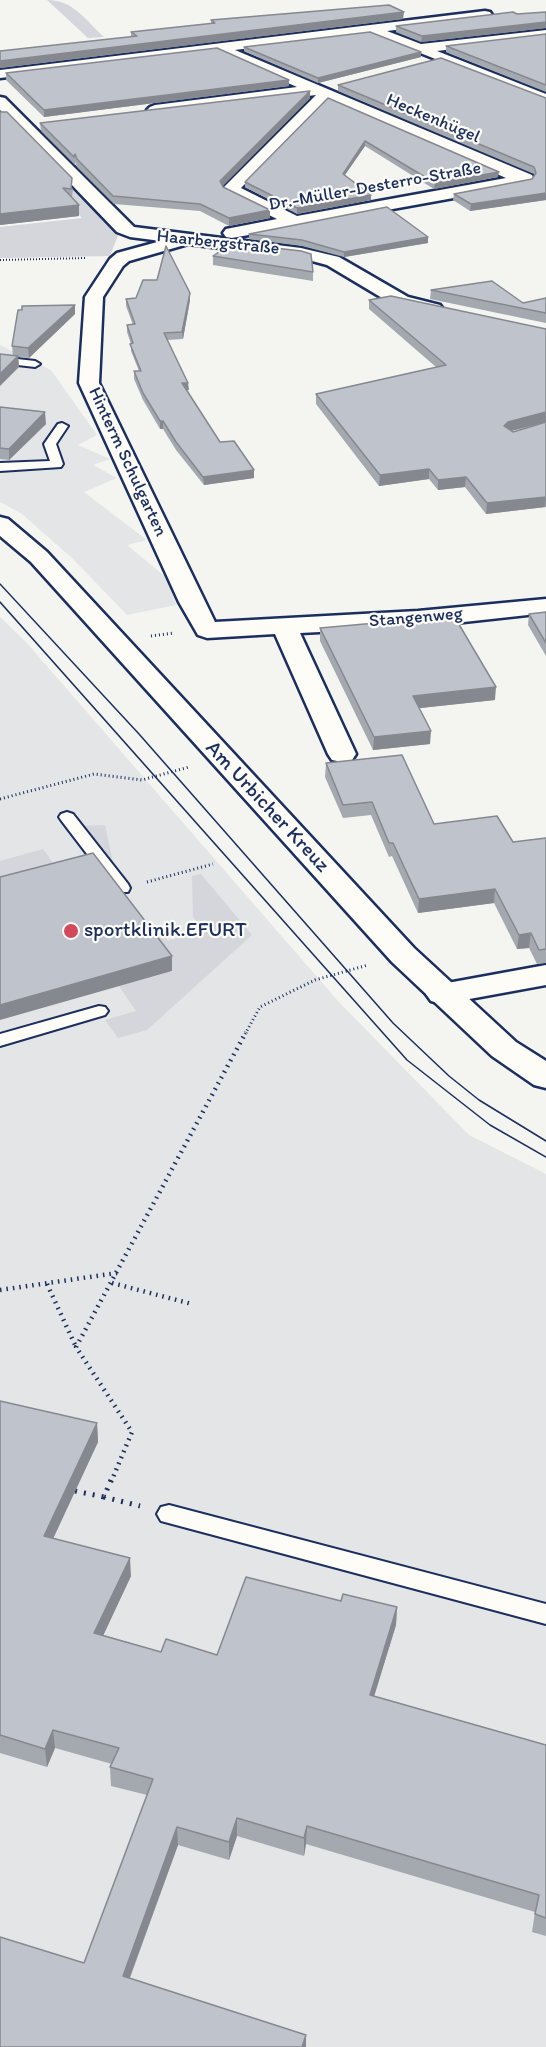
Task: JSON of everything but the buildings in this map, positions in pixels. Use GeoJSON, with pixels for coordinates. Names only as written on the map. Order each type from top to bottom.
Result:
{"type":"FeatureCollection","features":[{"type":"Feature","properties":{"kind":"street"},"geometry":{"type":"LineString","coordinates":[[0,74],[485,15]]}},
{"type":"Feature","properties":{"kind":"street"},"geometry":{"type":"LineString","coordinates":[[371,30],[421,56],[442,58],[546,99]]}},
{"type":"Feature","properties":{"kind":"street"},"geometry":{"type":"LineString","coordinates":[[421,56],[546,34]]}},
{"type":"Feature","properties":{"kind":"street","name":"Heckenhügel"},"geometry":{"type":"LineString","coordinates":[[190,35],[207,45],[219,48],[525,180]]}},
{"type":"Feature","properties":{"kind":"street"},"geometry":{"type":"LineString","coordinates":[[494,78],[526,73]]}},
{"type":"Feature","properties":{"kind":"street"},"geometry":{"type":"LineString","coordinates":[[142,111],[319,91],[340,85]]}},
{"type":"Feature","properties":{"kind":"street"},"geometry":{"type":"LineString","coordinates":[[294,221],[230,189],[319,91]]}},
{"type":"Feature","properties":{"kind":"street","name":"Haarbergstraße"},"geometry":{"type":"LineString","coordinates":[[0,102],[33,125],[123,228],[130,232],[301,253],[333,261],[401,301],[454,312]]}},
{"type":"Feature","properties":{"kind":"street","name":"Dr.-Müller-Desterro-Straße"},"geometry":{"type":"LineString","coordinates":[[213,241],[231,233],[546,176]]}},
{"type":"Feature","properties":{"kind":"street","name":"Hinterm Schulgarten"},"geometry":{"type":"LineString","coordinates":[[130,232],[123,257],[116,263],[94,297],[89,383],[186,591],[195,631]]}},
{"type":"Feature","properties":{"kind":"street"},"geometry":{"type":"LineString","coordinates":[[123,257],[188,239]]}},
{"type":"Feature","properties":{"kind":"street","name":"Am Urbicher Kreuz"},"geometry":{"type":"LineString","coordinates":[[0,524],[39,557],[403,955],[442,994],[504,1049],[546,1077]]}},
{"type":"Feature","properties":{"kind":"street","name":"Stangenweg"},"geometry":{"type":"LineString","coordinates":[[195,631],[418,619],[546,606]]}},
{"type":"Feature","properties":{"kind":"street"},"geometry":{"type":"LineString","coordinates":[[285,627],[342,754]]}},
{"type":"Feature","properties":{"kind":"street"},"geometry":{"type":"LineString","coordinates":[[442,994],[546,975]]}},
{"type":"Feature","properties":{"kind":"lane"},"geometry":{"type":"LineString","coordinates":[[0,360],[35,364]]}},
{"type":"Feature","properties":{"kind":"lane"},"geometry":{"type":"LineString","coordinates":[[0,467],[57,464],[50,444],[63,426]]}},
{"type":"Feature","properties":{"kind":"lane"},"geometry":{"type":"LineString","coordinates":[[67,817],[122,888]]}},
{"type":"Feature","properties":{"kind":"lane"},"geometry":{"type":"LineString","coordinates":[[0,1040],[99,1011]]}},
{"type":"Feature","properties":{"kind":"lane"},"geometry":{"type":"LineString","coordinates":[[169,1514],[546,1614]]}},
{"type":"Feature","properties":{"kind":"path"},"geometry":{"type":"LineString","coordinates":[[0,260],[123,257]]}},
{"type":"Feature","properties":{"kind":"path"},"geometry":{"type":"LineString","coordinates":[[150,636],[195,631]]}},
{"type":"Feature","properties":{"kind":"path"},"geometry":{"type":"LineString","coordinates":[[0,799],[94,774],[142,780],[222,758]]}},
{"type":"Feature","properties":{"kind":"path"},"geometry":{"type":"LineString","coordinates":[[122,888],[213,864]]}},
{"type":"Feature","properties":{"kind":"path"},"geometry":{"type":"LineString","coordinates":[[76,1347],[260,1007],[315,980],[403,955]]}},
{"type":"Feature","properties":{"kind":"path"},"geometry":{"type":"LineString","coordinates":[[0,1290],[117,1273]]}},
{"type":"Feature","properties":{"kind":"path"},"geometry":{"type":"LineString","coordinates":[[112,1283],[192,1304]]}},
{"type":"Feature","properties":{"kind":"path"},"geometry":{"type":"LineString","coordinates":[[47,1284],[76,1347],[132,1432],[104,1497]]}},
{"type":"Feature","properties":{"kind":"path"},"geometry":{"type":"LineString","coordinates":[[75,1491],[169,1514]]}},
{"type":"Feature","properties":{"kind":"shaded area"},"geometry":{"type":"Polygon","coordinates":[[[47,0],[72,7],[104,37],[88,38],[47,0]]]}},
{"type":"Feature","properties":{"kind":"shaded area"},"geometry":{"type":"Polygon","coordinates":[[[0,110],[119,233],[110,256],[0,258],[0,227],[82,218],[0,127],[0,110]]]}},
{"type":"Feature","properties":{"kind":"shaded area"},"geometry":{"type":"Polygon","coordinates":[[[0,345],[51,370],[97,435],[78,445],[110,459],[93,465],[117,478],[84,492],[147,540],[127,545],[167,578],[176,605],[127,615],[73,559],[22,514],[0,502],[0,345]]]}},
{"type":"Feature","properties":{"kind":"shaded area"},"geometry":{"type":"Polygon","coordinates":[[[0,617],[26,642],[338,1001],[469,1135],[546,1174],[546,2047],[0,2047],[0,617]]]}},
{"type":"Feature","properties":{"kind":"shaded area"},"geometry":{"type":"Polygon","coordinates":[[[105,825],[113,862],[107,864],[78,826],[105,825]]]}},
{"type":"Feature","properties":{"kind":"shaded area"},"geometry":{"type":"Polygon","coordinates":[[[43,849],[59,871],[0,886],[0,861],[43,849]]]}},
{"type":"Feature","properties":{"kind":"shaded area"},"geometry":{"type":"Polygon","coordinates":[[[201,874],[252,935],[147,1030],[118,1038],[105,1020],[136,1011],[119,986],[173,971],[143,931],[157,927],[168,941],[203,931],[193,917],[192,876],[201,874]]]}},
{"type":"Feature","properties":{"kind":"tram line"},"geometry":{"type":"LineString","coordinates":[[0,584],[139,734],[393,1023],[449,1076],[479,1100],[546,1141]]}},
{"type":"Feature","properties":{"kind":"tram line"},"geometry":{"type":"LineString","coordinates":[[0,602],[407,1060],[490,1125],[546,1157]]}},
{"type":"Feature","properties":{"kind":"place","name":"sportklinik.EFURT"},"geometry":{"type":"Point","coordinates":[71,931]}}]}
